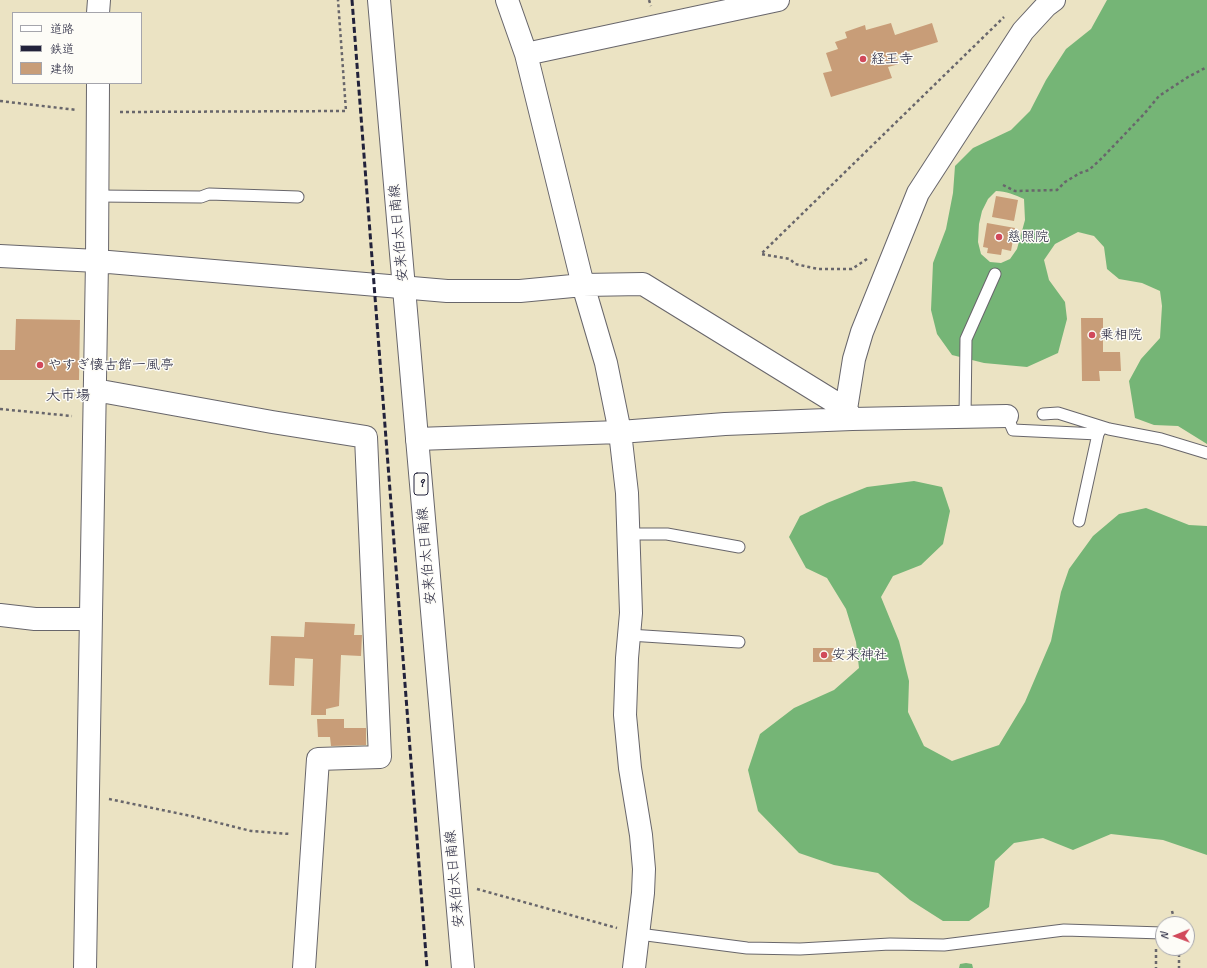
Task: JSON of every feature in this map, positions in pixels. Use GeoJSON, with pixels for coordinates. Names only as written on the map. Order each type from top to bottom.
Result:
{"type":"FeatureCollection","features":[{"type":"Feature","properties":{"kind":"street"},"geometry":{"type":"LineString","coordinates":[[98,0],[98,12]]}},
{"type":"Feature","properties":{"kind":"street","name":"安来伯太日南線"},"geometry":{"type":"LineString","coordinates":[[379,0],[463,968]]}},
{"type":"Feature","properties":{"kind":"street"},"geometry":{"type":"LineString","coordinates":[[507,0],[526,54],[583,285],[606,363],[620,432],[627,493],[631,613],[627,658],[625,715],[630,768],[641,834],[644,869],[639,934],[634,968]]}},
{"type":"Feature","properties":{"kind":"street"},"geometry":{"type":"LineString","coordinates":[[526,54],[778,0]]}},
{"type":"Feature","properties":{"kind":"street"},"geometry":{"type":"LineString","coordinates":[[849,414],[854,359],[862,332],[918,193],[1023,31],[1046,6],[1054,0]]}},
{"type":"Feature","properties":{"kind":"street"},"geometry":{"type":"LineString","coordinates":[[85,968],[98,261],[98,84]]}},
{"type":"Feature","properties":{"kind":"street"},"geometry":{"type":"LineString","coordinates":[[0,256],[98,261],[447,291],[520,291],[583,285],[643,284],[849,414]]}},
{"type":"Feature","properties":{"kind":"street"},"geometry":{"type":"LineString","coordinates":[[95,390],[264,421],[366,437],[380,757],[318,759],[304,968]]}},
{"type":"Feature","properties":{"kind":"street"},"geometry":{"type":"LineString","coordinates":[[417,439],[620,432],[849,414],[965,417],[1007,416]]}},
{"type":"Feature","properties":{"kind":"street"},"geometry":{"type":"LineString","coordinates":[[0,615],[35,619],[91,619]]}},
{"type":"Feature","properties":{"kind":"lane"},"geometry":{"type":"LineString","coordinates":[[98,196],[201,197],[209,194],[298,198]]}},
{"type":"Feature","properties":{"kind":"lane"},"geometry":{"type":"LineString","coordinates":[[965,417],[966,339],[995,274]]}},
{"type":"Feature","properties":{"kind":"lane"},"geometry":{"type":"LineString","coordinates":[[1043,414],[1058,413],[1100,430]]}},
{"type":"Feature","properties":{"kind":"lane"},"geometry":{"type":"LineString","coordinates":[[1007,416],[1013,430],[1109,429],[1161,439],[1207,454]]}},
{"type":"Feature","properties":{"kind":"lane"},"geometry":{"type":"LineString","coordinates":[[1079,521],[1100,430]]}},
{"type":"Feature","properties":{"kind":"lane"},"geometry":{"type":"LineString","coordinates":[[628,534],[667,534],[739,547]]}},
{"type":"Feature","properties":{"kind":"lane"},"geometry":{"type":"LineString","coordinates":[[629,636],[739,642]]}},
{"type":"Feature","properties":{"kind":"lane"},"geometry":{"type":"LineString","coordinates":[[639,934],[747,948],[800,949],[890,944],[944,945],[1064,930],[1155,933]]}},
{"type":"Feature","properties":{"kind":"path"},"geometry":{"type":"LineString","coordinates":[[0,101],[98,112],[346,111],[338,0]]}},
{"type":"Feature","properties":{"kind":"path"},"geometry":{"type":"LineString","coordinates":[[870,256],[852,269],[818,269],[795,264],[790,259],[761,254],[1005,16]]}},
{"type":"Feature","properties":{"kind":"path"},"geometry":{"type":"LineString","coordinates":[[1003,185],[1015,191],[1057,190],[1065,182],[1080,173],[1089,170],[1144,114],[1159,96],[1188,77],[1207,67]]}},
{"type":"Feature","properties":{"kind":"path"},"geometry":{"type":"LineString","coordinates":[[0,409],[94,418]]}},
{"type":"Feature","properties":{"kind":"path"},"geometry":{"type":"LineString","coordinates":[[88,795],[191,816],[251,831],[313,835]]}},
{"type":"Feature","properties":{"kind":"path"},"geometry":{"type":"LineString","coordinates":[[470,887],[639,934]]}},
{"type":"Feature","properties":{"kind":"path"},"geometry":{"type":"LineString","coordinates":[[1172,910],[1173,916]]}},
{"type":"Feature","properties":{"kind":"path"},"geometry":{"type":"LineString","coordinates":[[1179,956],[1179,968]]}},
{"type":"Feature","properties":{"kind":"green space"},"geometry":{"type":"Polygon","coordinates":[[[1107,0],[1207,0],[1207,444],[1178,426],[1154,425],[1135,418],[1129,381],[1141,359],[1160,338],[1162,306],[1160,291],[1142,283],[1119,279],[1107,269],[1104,247],[1094,236],[1078,232],[1055,244],[1044,260],[1049,280],[1065,302],[1067,319],[1058,353],[1027,367],[984,363],[952,355],[937,334],[931,310],[933,263],[946,229],[953,193],[955,166],[973,148],[1011,130],[1030,111],[1046,80],[1066,49],[1091,29],[1107,0]],[[996,191],[988,199],[982,211],[979,224],[978,242],[981,254],[990,262],[1001,263],[1010,259],[1017,249],[1025,220],[1024,199],[996,191]]]}},
{"type":"Feature","properties":{"kind":"green space"},"geometry":{"type":"Polygon","coordinates":[[[914,481],[942,487],[950,511],[943,544],[921,565],[893,576],[881,597],[899,641],[909,681],[908,712],[924,746],[952,761],[999,745],[1025,702],[1051,641],[1061,592],[1069,569],[1093,536],[1119,514],[1146,508],[1189,525],[1207,526],[1207,855],[1163,840],[1111,834],[1073,850],[1043,838],[1014,843],[995,861],[989,907],[969,921],[943,921],[910,900],[878,873],[834,865],[799,853],[758,811],[748,770],[760,734],[794,708],[834,690],[859,668],[856,642],[846,609],[827,578],[806,568],[789,537],[800,516],[827,503],[867,487],[914,481]]]}},
{"type":"Feature","properties":{"kind":"green space"},"geometry":{"type":"Polygon","coordinates":[[[960,964],[972,964],[973,968],[959,968],[960,964]]]}},
{"type":"Feature","properties":{"kind":"building","name":"経王寺"},"geometry":{"type":"Polygon","coordinates":[[[891,23],[895,35],[932,23],[938,42],[896,55],[899,64],[888,67],[892,78],[831,97],[823,73],[832,71],[826,53],[838,49],[835,42],[847,38],[845,32],[865,25],[866,30],[891,23]]]}},
{"type":"Feature","properties":{"kind":"building"},"geometry":{"type":"Polygon","coordinates":[[[996,196],[1018,200],[1014,221],[992,217],[996,196]]]}},
{"type":"Feature","properties":{"kind":"building","name":"慈照院"},"geometry":{"type":"Polygon","coordinates":[[[987,223],[1015,228],[1011,251],[1002,249],[1001,255],[987,253],[988,248],[983,247],[987,223]]]}},
{"type":"Feature","properties":{"kind":"building","name":"乗相院"},"geometry":{"type":"Polygon","coordinates":[[[1081,318],[1103,318],[1103,352],[1120,352],[1121,371],[1099,371],[1100,381],[1082,381],[1081,318]]]}},
{"type":"Feature","properties":{"kind":"building","name":"やすぎ懐古館一風亭"},"geometry":{"type":"Polygon","coordinates":[[[16,319],[80,320],[79,380],[0,380],[0,350],[15,350],[16,319]]]}},
{"type":"Feature","properties":{"kind":"building"},"geometry":{"type":"Polygon","coordinates":[[[305,622],[355,624],[354,635],[362,635],[361,656],[341,655],[339,706],[326,709],[326,715],[311,715],[313,659],[295,658],[294,686],[269,685],[271,636],[304,637],[305,622]]]}},
{"type":"Feature","properties":{"kind":"building","name":"安来神社"},"geometry":{"type":"Polygon","coordinates":[[[813,648],[835,648],[835,662],[813,662],[813,648]]]}},
{"type":"Feature","properties":{"kind":"building"},"geometry":{"type":"Polygon","coordinates":[[[317,719],[344,719],[344,728],[366,728],[366,745],[331,746],[330,737],[318,737],[317,719]]]}},
{"type":"Feature","properties":{"kind":"railway"},"geometry":{"type":"LineString","coordinates":[[352,0],[427,968]]}},
{"type":"Feature","properties":{"kind":"place","name":"経王寺"},"geometry":{"type":"Point","coordinates":[863,59]}},
{"type":"Feature","properties":{"kind":"place","name":"慈照院"},"geometry":{"type":"Point","coordinates":[999,237]}},
{"type":"Feature","properties":{"kind":"place","name":"乗相院"},"geometry":{"type":"Point","coordinates":[1092,335]}},
{"type":"Feature","properties":{"kind":"place","name":"やすぎ懐古館一風亭"},"geometry":{"type":"Point","coordinates":[40,365]}},
{"type":"Feature","properties":{"kind":"place","name":"安来神社"},"geometry":{"type":"Point","coordinates":[824,655]}},
{"type":"Feature","properties":{"kind":"district","name":"大市場"},"geometry":{"type":"Point","coordinates":[68,396]}}]}
